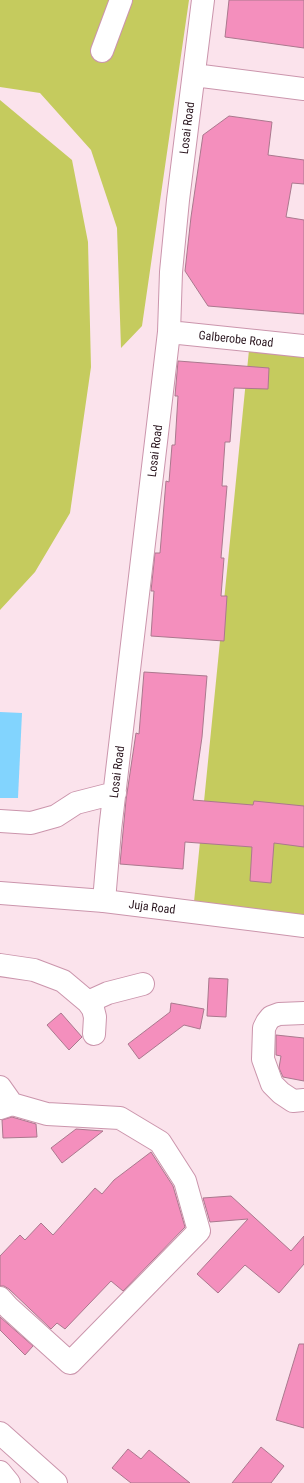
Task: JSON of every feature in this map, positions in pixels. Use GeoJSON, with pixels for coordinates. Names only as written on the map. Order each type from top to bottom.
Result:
{"type":"FeatureCollection","features":[{"type":"Feature","properties":{"kind":"street"},"geometry":{"type":"LineString","coordinates":[[102,51],[121,0]]}},
{"type":"Feature","properties":{"kind":"street","name":"Losai Road"},"geometry":{"type":"LineString","coordinates":[[104,901],[115,793],[169,332],[171,272],[178,200],[203,0]]}},
{"type":"Feature","properties":{"kind":"street"},"geometry":{"type":"LineString","coordinates":[[194,74],[304,89]]}},
{"type":"Feature","properties":{"kind":"street","name":"Galberobe Road"},"geometry":{"type":"LineString","coordinates":[[169,332],[304,346]]}},
{"type":"Feature","properties":{"kind":"street"},"geometry":{"type":"LineString","coordinates":[[0,821],[30,823],[56,816],[76,803],[115,793]]}},
{"type":"Feature","properties":{"kind":"street","name":"Juja Road"},"geometry":{"type":"LineString","coordinates":[[0,893],[104,901],[304,926]]}},
{"type":"Feature","properties":{"kind":"street"},"geometry":{"type":"LineString","coordinates":[[0,965],[34,970],[53,976],[63,982],[88,1002],[93,1009],[95,1017],[94,1034]]}},
{"type":"Feature","properties":{"kind":"street"},"geometry":{"type":"LineString","coordinates":[[88,1002],[108,992],[143,984]]}},
{"type":"Feature","properties":{"kind":"street"},"geometry":{"type":"LineString","coordinates":[[304,1013],[279,1014],[271,1017],[264,1028],[263,1059],[272,1084],[281,1093],[293,1101],[304,1100]]}},
{"type":"Feature","properties":{"kind":"street"},"geometry":{"type":"LineString","coordinates":[[0,1298],[9,1308],[70,1363],[199,1231],[185,1181],[160,1142],[120,1118],[47,1114],[4,1100]]}},
{"type":"Feature","properties":{"kind":"street"},"geometry":{"type":"LineString","coordinates":[[0,1433],[56,1483]]}},
{"type":"Feature","properties":{"kind":"street"},"geometry":{"type":"LineString","coordinates":[[0,1472],[9,1483]]}},
{"type":"Feature","properties":{"kind":"green space"},"geometry":{"type":"Polygon","coordinates":[[[0,0],[189,0],[142,326],[121,348],[117,228],[91,150],[40,93],[0,87],[0,0]]]}},
{"type":"Feature","properties":{"kind":"green space"},"geometry":{"type":"Polygon","coordinates":[[[0,100],[72,160],[88,242],[91,367],[70,513],[35,572],[0,610],[0,100]]]}},
{"type":"Feature","properties":{"kind":"green space"},"geometry":{"type":"Polygon","coordinates":[[[250,340],[304,346],[304,926],[193,912],[250,340]]]}},
{"type":"Feature","properties":{"kind":"water"},"geometry":{"type":"Polygon","coordinates":[[[0,712],[22,713],[18,798],[0,798],[0,712]]]}},
{"type":"Feature","properties":{"kind":"building"},"geometry":{"type":"Polygon","coordinates":[[[229,0],[304,0],[304,48],[225,37],[229,0]]]}},
{"type":"Feature","properties":{"kind":"building"},"geometry":{"type":"Polygon","coordinates":[[[229,116],[272,122],[268,155],[304,160],[304,184],[292,183],[286,217],[304,220],[304,314],[208,306],[185,271],[203,135],[229,116]]]}},
{"type":"Feature","properties":{"kind":"building"},"geometry":{"type":"Polygon","coordinates":[[[178,361],[269,368],[268,389],[234,388],[230,442],[225,442],[222,486],[227,486],[221,558],[224,558],[221,596],[227,596],[224,641],[151,636],[154,591],[151,591],[155,553],[160,553],[166,481],[169,482],[172,445],[175,445],[178,396],[175,396],[178,361]]]}},
{"type":"Feature","properties":{"kind":"building"},"geometry":{"type":"Polygon","coordinates":[[[144,672],[207,676],[202,737],[193,800],[253,805],[254,801],[304,806],[304,847],[274,843],[271,883],[250,881],[252,847],[185,842],[183,869],[120,864],[126,800],[136,733],[139,734],[144,672]]]}},
{"type":"Feature","properties":{"kind":"building"},"geometry":{"type":"Polygon","coordinates":[[[209,978],[228,979],[226,1017],[207,1016],[209,978]]]}},
{"type":"Feature","properties":{"kind":"building"},"geometry":{"type":"Polygon","coordinates":[[[171,1003],[204,1009],[200,1029],[184,1025],[139,1059],[128,1044],[170,1012],[171,1003]]]}},
{"type":"Feature","properties":{"kind":"building"},"geometry":{"type":"Polygon","coordinates":[[[61,1013],[82,1037],[69,1050],[47,1025],[61,1013]]]}},
{"type":"Feature","properties":{"kind":"building"},"geometry":{"type":"Polygon","coordinates":[[[276,1035],[304,1038],[304,1081],[283,1077],[279,1068],[281,1056],[276,1055],[276,1035]]]}},
{"type":"Feature","properties":{"kind":"building"},"geometry":{"type":"Polygon","coordinates":[[[12,1117],[36,1124],[37,1137],[3,1138],[2,1120],[12,1117]]]}},
{"type":"Feature","properties":{"kind":"building"},"geometry":{"type":"Polygon","coordinates":[[[76,1129],[103,1131],[62,1163],[51,1148],[76,1129]]]}},
{"type":"Feature","properties":{"kind":"building"},"geometry":{"type":"Polygon","coordinates":[[[151,1152],[173,1186],[185,1227],[123,1291],[111,1281],[65,1329],[57,1323],[51,1329],[9,1289],[4,1286],[0,1286],[0,1256],[20,1235],[25,1240],[41,1223],[53,1235],[95,1188],[102,1194],[114,1180],[151,1152]]]}},
{"type":"Feature","properties":{"kind":"building"},"geometry":{"type":"Polygon","coordinates":[[[231,1196],[291,1251],[304,1236],[304,1264],[279,1293],[245,1265],[218,1293],[197,1274],[248,1219],[210,1222],[203,1198],[231,1196]]]}},
{"type":"Feature","properties":{"kind":"building"},"geometry":{"type":"Polygon","coordinates":[[[0,1317],[33,1346],[25,1355],[0,1330],[0,1317]]]}},
{"type":"Feature","properties":{"kind":"building"},"geometry":{"type":"Polygon","coordinates":[[[299,1344],[304,1344],[304,1428],[276,1420],[299,1344]]]}},
{"type":"Feature","properties":{"kind":"building"},"geometry":{"type":"Polygon","coordinates":[[[261,1447],[284,1466],[271,1483],[232,1483],[261,1447]]]}},
{"type":"Feature","properties":{"kind":"building"},"geometry":{"type":"Polygon","coordinates":[[[128,1449],[141,1459],[149,1450],[190,1483],[131,1483],[112,1468],[128,1449]]]}}]}
